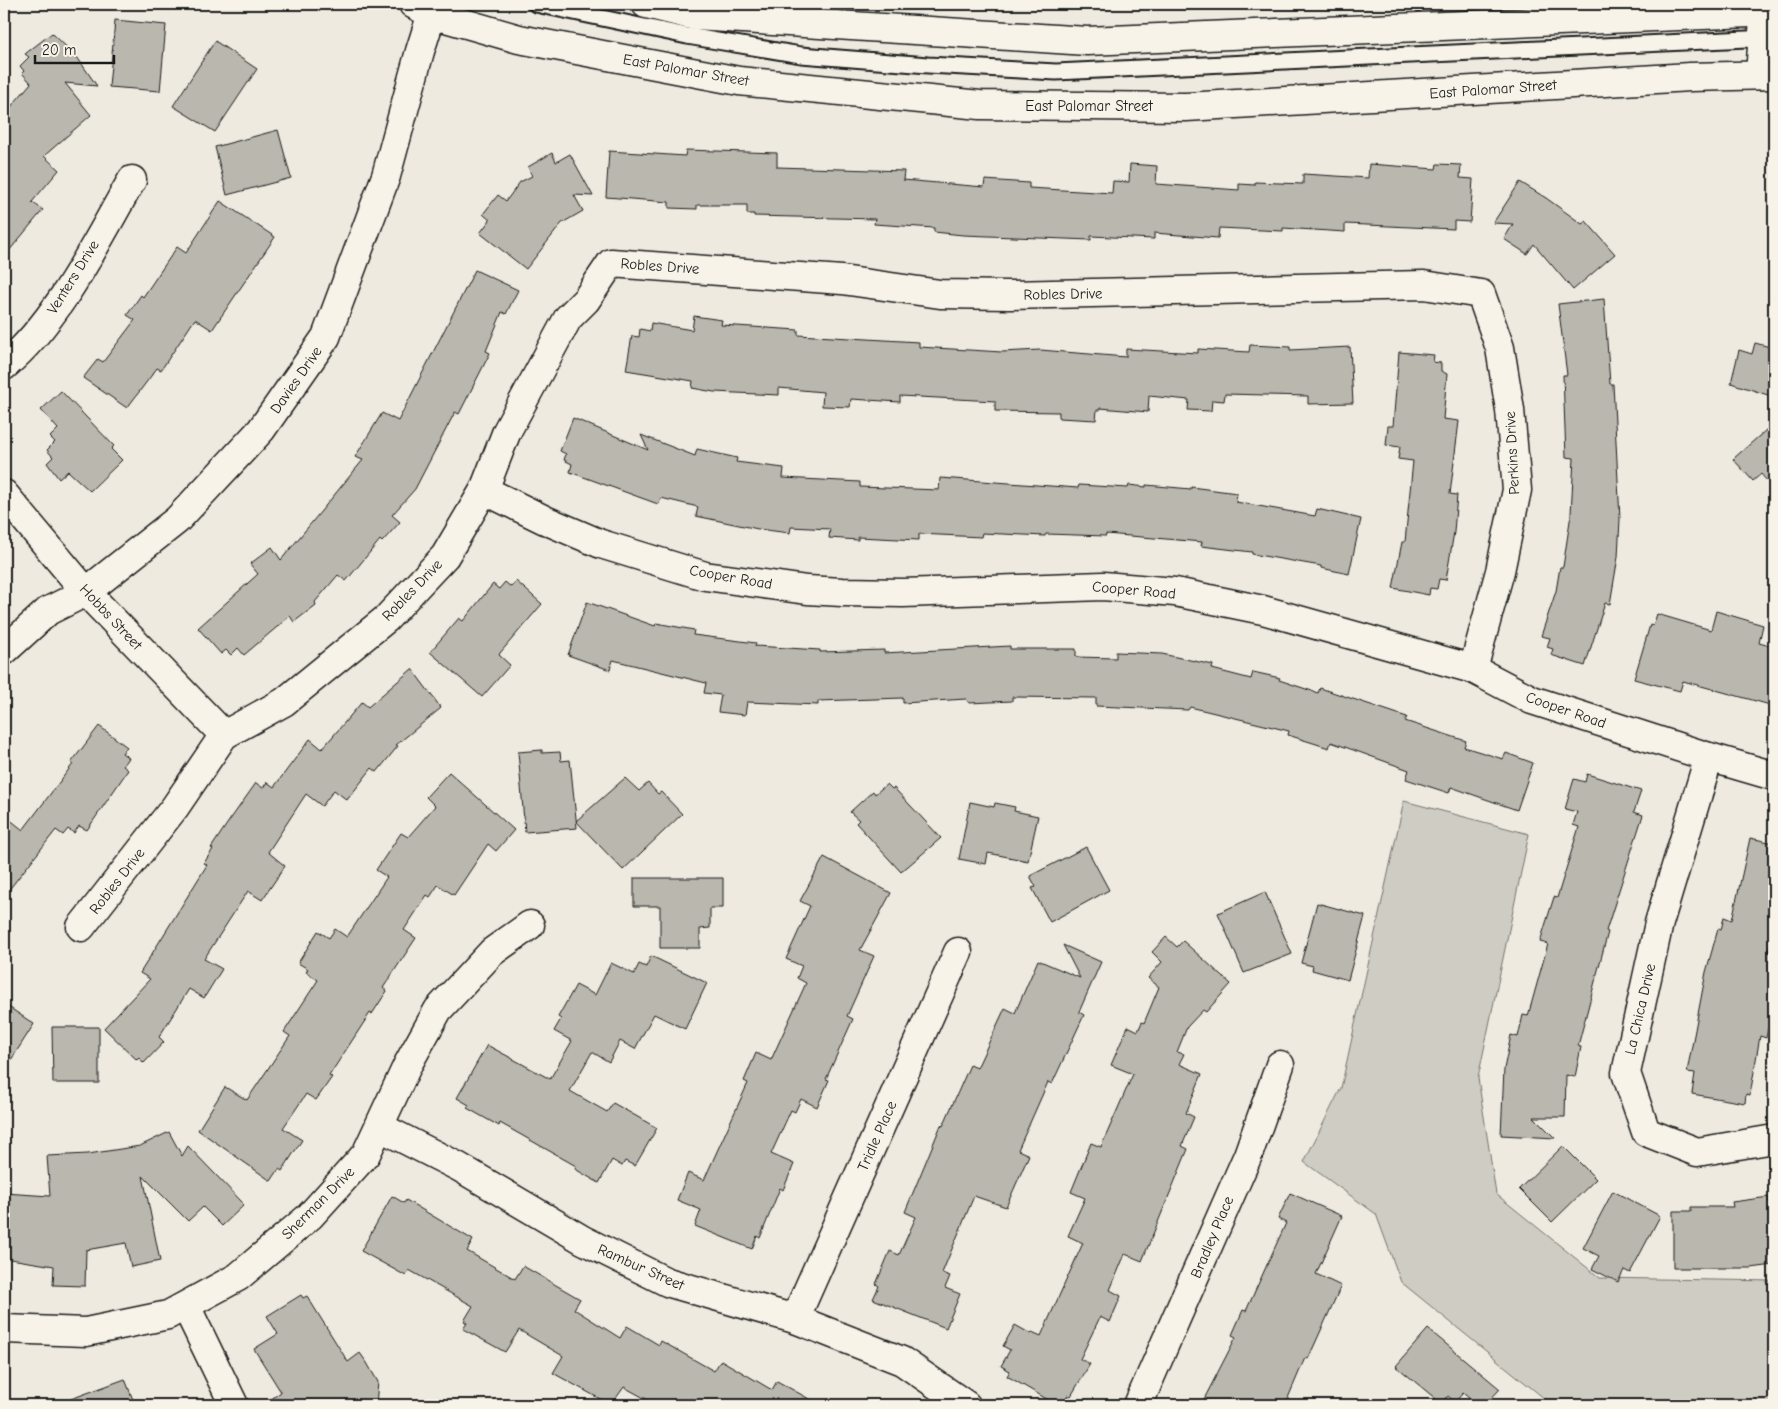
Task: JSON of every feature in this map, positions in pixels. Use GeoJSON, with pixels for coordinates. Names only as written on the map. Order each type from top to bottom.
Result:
{"type":"FeatureCollection","features":[{"type":"Feature","properties":{"kind":"street"},"geometry":{"type":"LineString","coordinates":[[646,4],[695,16],[1086,41],[1768,21],[1767,75]]}},
{"type":"Feature","properties":{"kind":"street","name":"East Palomar Street"},"geometry":{"type":"LineString","coordinates":[[427,7],[519,39],[739,81],[980,105],[1186,106],[1690,77],[1767,75]]}},
{"type":"Feature","properties":{"kind":"street","name":"Davies Drive"},"geometry":{"type":"LineString","coordinates":[[4,651],[48,611],[86,592],[184,513],[261,430],[326,337],[386,176],[421,45],[427,7]]}},
{"type":"Feature","properties":{"kind":"street","name":"Venters Drive"},"geometry":{"type":"LineString","coordinates":[[4,366],[45,321],[83,264],[132,180]]}},
{"type":"Feature","properties":{"kind":"street","name":"Robles Drive"},"geometry":{"type":"LineString","coordinates":[[81,927],[174,806],[224,735],[284,702],[386,619],[445,556],[484,490],[507,431],[558,335],[568,318],[586,300],[611,262],[842,280],[940,294],[1019,295],[1424,285],[1481,294]]}},
{"type":"Feature","properties":{"kind":"street","name":"Perkins Drive"},"geometry":{"type":"LineString","coordinates":[[1473,670],[1500,571],[1517,490],[1510,410],[1500,348],[1481,294]]}},
{"type":"Feature","properties":{"kind":"street","name":"Cooper Road"},"geometry":{"type":"LineString","coordinates":[[484,490],[544,520],[601,544],[705,576],[807,590],[842,592],[902,593],[1103,586],[1175,592],[1263,610],[1473,670],[1532,700],[1774,776]]}},
{"type":"Feature","properties":{"kind":"street","name":"Hobbs Street"},"geometry":{"type":"LineString","coordinates":[[4,494],[86,592],[224,735]]}},
{"type":"Feature","properties":{"kind":"street","name":"La Chica Drive"},"geometry":{"type":"LineString","coordinates":[[1709,757],[1659,923],[1626,1073],[1646,1132],[1697,1152],[1774,1139]]}},
{"type":"Feature","properties":{"kind":"street","name":"Sherman Drive"},"geometry":{"type":"LineString","coordinates":[[4,1329],[86,1332],[168,1315],[238,1277],[310,1216],[366,1154],[408,1064],[438,1010],[492,952],[530,925]]}},
{"type":"Feature","properties":{"kind":"street","name":"Tridle Place"},"geometry":{"type":"LineString","coordinates":[[795,1319],[958,952]]}},
{"type":"Feature","properties":{"kind":"street","name":"Bradley Place"},"geometry":{"type":"LineString","coordinates":[[1138,1405],[1248,1154],[1280,1065]]}},
{"type":"Feature","properties":{"kind":"street","name":"Rambur Street"},"geometry":{"type":"LineString","coordinates":[[380,1127],[460,1167],[583,1240],[668,1282],[795,1319],[902,1361],[966,1405]]}},
{"type":"Feature","properties":{"kind":"street"},"geometry":{"type":"LineString","coordinates":[[186,1306],[234,1405]]}},
{"type":"Feature","properties":{"kind":"lane"},"geometry":{"type":"LineString","coordinates":[[536,4],[687,36],[801,55],[928,66],[1056,72],[1768,21]]}},
{"type":"Feature","properties":{"kind":"shaded area"},"geometry":{"type":"Polygon","coordinates":[[[1404,801],[1529,834],[1478,1078],[1496,1194],[1600,1278],[1774,1281],[1774,1405],[1575,1405],[1545,1399],[1401,1282],[1376,1214],[1304,1162],[1341,1088],[1404,801]]]}},
{"type":"Feature","properties":{"kind":"building"},"geometry":{"type":"Polygon","coordinates":[[[115,20],[166,25],[160,91],[109,87],[115,20]]]}},
{"type":"Feature","properties":{"kind":"building"},"geometry":{"type":"Polygon","coordinates":[[[52,33],[77,57],[97,86],[65,83],[91,115],[44,156],[59,170],[32,202],[43,210],[4,257],[4,115],[31,83],[22,73],[24,71],[20,66],[29,57],[25,54],[52,33]]]}},
{"type":"Feature","properties":{"kind":"building"},"geometry":{"type":"Polygon","coordinates":[[[215,41],[257,69],[215,132],[173,106],[215,41]]]}},
{"type":"Feature","properties":{"kind":"building"},"geometry":{"type":"Polygon","coordinates":[[[278,130],[291,178],[227,195],[215,147],[278,130]]]}},
{"type":"Feature","properties":{"kind":"building"},"geometry":{"type":"Polygon","coordinates":[[[686,150],[777,153],[777,167],[904,171],[903,180],[984,187],[985,180],[1029,183],[1029,188],[1112,193],[1113,181],[1129,182],[1130,164],[1157,166],[1156,184],[1239,190],[1239,184],[1255,185],[1255,182],[1303,184],[1303,174],[1368,178],[1369,164],[1436,169],[1437,164],[1461,165],[1460,178],[1473,179],[1470,222],[1454,221],[1454,229],[1345,224],[1345,232],[1283,228],[1283,231],[1219,228],[1218,238],[1154,233],[1154,239],[1091,236],[1091,240],[963,235],[934,232],[934,228],[874,224],[875,219],[754,216],[754,214],[747,214],[747,205],[697,205],[697,209],[669,208],[669,202],[606,197],[609,151],[685,156],[686,150]]]}},
{"type":"Feature","properties":{"kind":"building"},"geometry":{"type":"Polygon","coordinates":[[[552,153],[556,162],[570,154],[593,196],[574,195],[583,211],[562,223],[526,269],[480,233],[490,220],[483,214],[498,195],[506,201],[520,182],[532,176],[528,167],[552,153]]]}},
{"type":"Feature","properties":{"kind":"building"},"geometry":{"type":"Polygon","coordinates":[[[1520,182],[1582,224],[1586,221],[1615,254],[1573,290],[1534,244],[1527,254],[1504,239],[1513,224],[1493,223],[1520,182]]]}},
{"type":"Feature","properties":{"kind":"building"},"geometry":{"type":"Polygon","coordinates":[[[220,201],[275,237],[212,330],[195,319],[161,370],[157,368],[127,408],[83,378],[98,359],[103,362],[135,320],[127,315],[141,295],[143,297],[177,247],[186,253],[220,201]]]}},
{"type":"Feature","properties":{"kind":"building"},"geometry":{"type":"Polygon","coordinates":[[[475,270],[518,290],[506,314],[502,312],[486,351],[490,353],[459,414],[455,412],[415,489],[392,515],[400,522],[382,542],[380,540],[346,581],[338,575],[315,602],[316,605],[294,622],[290,616],[244,655],[238,648],[231,655],[226,650],[221,654],[198,628],[258,574],[250,564],[272,547],[281,560],[363,460],[355,457],[382,413],[398,421],[475,270]]]}},
{"type":"Feature","properties":{"kind":"building"},"geometry":{"type":"Polygon","coordinates":[[[1604,299],[1610,384],[1613,384],[1620,519],[1618,557],[1610,604],[1605,603],[1585,666],[1551,655],[1553,649],[1547,647],[1550,638],[1541,636],[1556,591],[1560,567],[1563,567],[1571,514],[1574,458],[1566,457],[1563,375],[1567,375],[1558,304],[1604,299]]]}},
{"type":"Feature","properties":{"kind":"building"},"geometry":{"type":"Polygon","coordinates":[[[694,316],[722,320],[721,325],[798,330],[798,335],[919,342],[919,347],[1002,352],[1040,350],[1126,357],[1126,349],[1198,353],[1198,349],[1249,352],[1250,345],[1290,347],[1290,350],[1350,347],[1353,403],[1308,404],[1308,396],[1225,394],[1224,401],[1212,400],[1211,411],[1188,410],[1189,400],[1149,396],[1148,412],[1100,408],[1100,410],[1097,410],[1096,420],[1059,418],[1059,412],[995,411],[995,401],[900,396],[900,402],[851,399],[850,407],[822,406],[823,392],[779,388],[779,395],[714,392],[692,388],[693,381],[626,370],[632,336],[639,337],[640,329],[650,331],[651,323],[692,330],[694,316]]]}},
{"type":"Feature","properties":{"kind":"building"},"geometry":{"type":"Polygon","coordinates":[[[1755,343],[1774,348],[1774,397],[1731,383],[1739,350],[1752,354],[1755,343]]]}},
{"type":"Feature","properties":{"kind":"building"},"geometry":{"type":"Polygon","coordinates":[[[1399,352],[1434,355],[1433,362],[1441,363],[1441,371],[1447,374],[1443,419],[1459,421],[1450,494],[1457,495],[1454,532],[1446,580],[1439,579],[1437,589],[1430,588],[1429,595],[1393,588],[1402,542],[1405,542],[1413,461],[1398,459],[1400,447],[1386,445],[1388,426],[1393,426],[1399,352]]]}},
{"type":"Feature","properties":{"kind":"building"},"geometry":{"type":"Polygon","coordinates":[[[61,391],[114,446],[111,449],[122,460],[90,491],[68,471],[59,479],[47,463],[53,457],[47,450],[55,442],[50,437],[58,429],[41,410],[61,391]]]}},
{"type":"Feature","properties":{"kind":"building"},"geometry":{"type":"Polygon","coordinates":[[[573,418],[648,450],[641,435],[695,456],[697,449],[737,458],[736,462],[784,468],[783,478],[860,482],[860,487],[939,490],[940,478],[1078,488],[1079,485],[1128,488],[1129,485],[1191,489],[1191,487],[1237,493],[1236,502],[1315,516],[1317,509],[1361,519],[1349,574],[1321,568],[1321,566],[1252,554],[1252,552],[1201,546],[1202,542],[1106,534],[1106,536],[1046,534],[1045,536],[982,533],[981,537],[919,534],[919,540],[858,537],[858,540],[829,538],[830,529],[791,527],[790,533],[758,529],[696,516],[698,507],[661,498],[658,504],[570,472],[572,464],[564,460],[566,454],[560,451],[573,418]]]}},
{"type":"Feature","properties":{"kind":"building"},"geometry":{"type":"Polygon","coordinates":[[[1774,423],[1774,489],[1761,474],[1753,481],[1733,459],[1774,423]]]}},
{"type":"Feature","properties":{"kind":"building"},"geometry":{"type":"Polygon","coordinates":[[[516,581],[542,604],[500,653],[499,655],[510,665],[482,697],[430,652],[459,618],[463,621],[493,584],[499,589],[505,582],[511,587],[516,581]]]}},
{"type":"Feature","properties":{"kind":"building"},"geometry":{"type":"Polygon","coordinates":[[[587,602],[655,626],[656,623],[694,630],[693,635],[756,643],[755,646],[820,650],[820,652],[884,650],[884,653],[1010,646],[1010,649],[1076,649],[1076,657],[1116,658],[1116,652],[1162,654],[1213,665],[1212,669],[1251,679],[1253,672],[1280,678],[1279,680],[1318,693],[1320,688],[1407,717],[1405,721],[1466,741],[1464,747],[1503,759],[1506,753],[1533,763],[1517,810],[1451,787],[1449,793],[1406,779],[1409,770],[1331,742],[1329,748],[1288,735],[1289,731],[1190,707],[1188,710],[1096,706],[1096,698],[1012,697],[1012,701],[969,703],[966,699],[903,703],[903,698],[818,701],[818,705],[747,702],[745,715],[718,712],[721,695],[704,693],[706,683],[613,660],[610,670],[568,655],[587,602]]]}},
{"type":"Feature","properties":{"kind":"building"},"geometry":{"type":"Polygon","coordinates":[[[1716,611],[1763,625],[1759,643],[1774,647],[1774,706],[1683,681],[1680,691],[1634,679],[1650,625],[1653,626],[1657,614],[1711,630],[1716,611]]]}},
{"type":"Feature","properties":{"kind":"building"},"geometry":{"type":"Polygon","coordinates":[[[412,669],[441,708],[396,745],[398,746],[377,772],[372,768],[347,800],[334,790],[322,806],[306,794],[268,852],[285,866],[262,900],[248,891],[204,959],[222,969],[204,998],[189,989],[159,1037],[164,1042],[144,1063],[139,1058],[137,1060],[104,1028],[150,979],[140,973],[207,865],[204,863],[213,849],[211,848],[227,824],[256,783],[263,788],[267,782],[274,787],[310,739],[322,749],[362,702],[368,707],[412,669]]]}},
{"type":"Feature","properties":{"kind":"building"},"geometry":{"type":"Polygon","coordinates":[[[99,726],[127,747],[122,753],[129,758],[123,766],[128,770],[87,830],[79,826],[74,833],[68,829],[63,835],[56,830],[4,896],[4,815],[23,830],[99,726]]]}},
{"type":"Feature","properties":{"kind":"building"},"geometry":{"type":"Polygon","coordinates":[[[542,750],[542,753],[560,752],[561,761],[570,760],[577,828],[525,832],[518,752],[542,750]]]}},
{"type":"Feature","properties":{"kind":"building"},"geometry":{"type":"Polygon","coordinates":[[[449,772],[514,830],[496,851],[488,844],[454,895],[438,885],[430,897],[427,895],[404,930],[416,938],[383,988],[387,991],[372,1014],[370,1013],[329,1076],[332,1077],[316,1100],[306,1094],[283,1128],[302,1140],[282,1171],[279,1169],[271,1181],[198,1130],[225,1087],[247,1100],[290,1036],[284,1032],[318,980],[306,972],[308,969],[298,963],[318,931],[329,938],[335,929],[347,937],[387,877],[376,870],[401,833],[408,837],[435,806],[426,797],[449,772]]]}},
{"type":"Feature","properties":{"kind":"building"},"geometry":{"type":"Polygon","coordinates":[[[1587,774],[1641,791],[1634,812],[1643,815],[1606,931],[1608,932],[1578,1046],[1581,1047],[1575,1077],[1566,1075],[1565,1117],[1534,1117],[1555,1138],[1501,1135],[1504,1069],[1511,1035],[1518,1037],[1523,1015],[1528,1016],[1548,944],[1540,942],[1554,897],[1557,898],[1579,827],[1573,825],[1577,812],[1565,809],[1574,779],[1585,782],[1587,774]]]}},
{"type":"Feature","properties":{"kind":"building"},"geometry":{"type":"Polygon","coordinates":[[[625,778],[639,791],[648,783],[658,794],[661,792],[682,814],[623,870],[576,821],[625,778]]]}},
{"type":"Feature","properties":{"kind":"building"},"geometry":{"type":"Polygon","coordinates":[[[887,784],[892,789],[894,788],[941,838],[901,872],[856,823],[859,820],[850,812],[873,791],[875,794],[887,784]]]}},
{"type":"Feature","properties":{"kind":"building"},"geometry":{"type":"Polygon","coordinates":[[[970,802],[994,807],[995,803],[1015,807],[1014,811],[1038,816],[1028,861],[988,853],[986,864],[959,859],[970,802]]]}},
{"type":"Feature","properties":{"kind":"building"},"geometry":{"type":"Polygon","coordinates":[[[1750,838],[1774,843],[1774,930],[1768,952],[1774,954],[1774,975],[1769,993],[1774,995],[1774,1001],[1766,1038],[1760,1036],[1750,1095],[1746,1094],[1745,1103],[1692,1094],[1695,1073],[1687,1072],[1706,972],[1718,929],[1721,930],[1724,917],[1732,920],[1750,838]]]}},
{"type":"Feature","properties":{"kind":"building"},"geometry":{"type":"Polygon","coordinates":[[[1086,847],[1109,890],[1050,922],[1032,888],[1036,887],[1030,876],[1086,847]]]}},
{"type":"Feature","properties":{"kind":"building"},"geometry":{"type":"Polygon","coordinates":[[[824,857],[891,893],[860,950],[874,956],[847,1016],[853,1019],[826,1079],[829,1080],[817,1107],[801,1099],[795,1112],[791,1110],[771,1154],[794,1164],[783,1190],[780,1188],[760,1238],[757,1236],[752,1249],[695,1226],[701,1210],[677,1200],[688,1173],[704,1180],[748,1083],[744,1081],[756,1053],[771,1060],[806,983],[797,978],[802,966],[786,959],[810,906],[800,901],[824,857]]]}},
{"type":"Feature","properties":{"kind":"building"},"geometry":{"type":"Polygon","coordinates":[[[634,878],[723,878],[723,908],[710,908],[710,928],[700,929],[700,948],[660,948],[660,906],[634,906],[634,878]]]}},
{"type":"Feature","properties":{"kind":"building"},"geometry":{"type":"Polygon","coordinates":[[[1265,892],[1292,954],[1244,973],[1218,913],[1265,892]]]}},
{"type":"Feature","properties":{"kind":"building"},"geometry":{"type":"Polygon","coordinates":[[[1317,903],[1365,916],[1348,980],[1312,970],[1313,966],[1301,963],[1317,903]]]}},
{"type":"Feature","properties":{"kind":"building"},"geometry":{"type":"Polygon","coordinates":[[[1166,937],[1177,947],[1183,941],[1231,984],[1206,1012],[1203,1010],[1187,1027],[1177,1052],[1184,1054],[1179,1064],[1202,1074],[1186,1113],[1194,1117],[1182,1146],[1188,1149],[1142,1261],[1125,1254],[1110,1290],[1121,1296],[1110,1322],[1100,1317],[1080,1359],[1090,1364],[1071,1396],[1068,1395],[1063,1405],[1057,1405],[1007,1376],[1010,1371],[1001,1366],[1010,1350],[1003,1346],[1015,1325],[1031,1334],[1032,1332],[1041,1336],[1083,1243],[1068,1236],[1085,1198],[1071,1192],[1091,1143],[1101,1147],[1133,1074],[1111,1065],[1128,1026],[1138,1031],[1142,1022],[1144,1023],[1159,987],[1148,978],[1162,962],[1152,952],[1166,937]]]}},
{"type":"Feature","properties":{"kind":"building"},"geometry":{"type":"Polygon","coordinates":[[[1063,945],[1101,962],[1079,1012],[1084,1015],[1052,1084],[1048,1082],[1018,1150],[1029,1155],[1006,1207],[974,1196],[942,1273],[950,1276],[945,1288],[960,1294],[946,1328],[873,1299],[879,1286],[876,1284],[890,1251],[899,1255],[916,1217],[905,1212],[941,1125],[943,1126],[970,1065],[977,1068],[1005,1008],[1015,1013],[1038,960],[1080,978],[1063,945]]]}},
{"type":"Feature","properties":{"kind":"building"},"geometry":{"type":"Polygon","coordinates":[[[651,956],[707,983],[685,1029],[654,1014],[635,1049],[620,1041],[609,1062],[592,1052],[570,1091],[607,1112],[613,1103],[657,1128],[635,1166],[625,1161],[622,1166],[612,1160],[599,1183],[575,1169],[576,1166],[500,1123],[499,1126],[467,1108],[469,1105],[457,1098],[487,1045],[550,1079],[572,1041],[554,1031],[561,1019],[558,1017],[576,985],[595,995],[611,963],[634,974],[639,964],[646,967],[651,956]]]}},
{"type":"Feature","properties":{"kind":"building"},"geometry":{"type":"Polygon","coordinates":[[[4,1004],[34,1024],[4,1071],[4,1004]]]}},
{"type":"Feature","properties":{"kind":"building"},"geometry":{"type":"Polygon","coordinates":[[[52,1027],[99,1027],[99,1083],[53,1083],[52,1027]]]}},
{"type":"Feature","properties":{"kind":"building"},"geometry":{"type":"Polygon","coordinates":[[[169,1132],[182,1156],[188,1146],[242,1202],[243,1206],[222,1226],[203,1207],[188,1221],[143,1176],[160,1261],[131,1267],[126,1243],[86,1250],[85,1286],[53,1285],[54,1266],[4,1258],[4,1193],[50,1196],[47,1156],[88,1154],[140,1146],[169,1132]]]}},
{"type":"Feature","properties":{"kind":"building"},"geometry":{"type":"Polygon","coordinates":[[[1563,1146],[1596,1179],[1552,1222],[1519,1189],[1563,1146]]]}},
{"type":"Feature","properties":{"kind":"building"},"geometry":{"type":"Polygon","coordinates":[[[1613,1191],[1660,1216],[1630,1273],[1624,1270],[1618,1282],[1592,1269],[1599,1256],[1583,1248],[1613,1191]]]}},
{"type":"Feature","properties":{"kind":"building"},"geometry":{"type":"Polygon","coordinates":[[[1290,1193],[1342,1216],[1316,1274],[1341,1286],[1308,1359],[1305,1358],[1285,1405],[1201,1405],[1236,1337],[1232,1335],[1243,1310],[1246,1311],[1286,1223],[1278,1219],[1290,1193]]]}},
{"type":"Feature","properties":{"kind":"building"},"geometry":{"type":"Polygon","coordinates":[[[392,1196],[404,1203],[406,1200],[473,1240],[467,1251],[515,1279],[523,1266],[580,1299],[574,1309],[620,1338],[627,1326],[659,1345],[661,1341],[714,1371],[721,1360],[772,1390],[777,1381],[820,1405],[657,1405],[624,1387],[611,1405],[553,1373],[563,1356],[519,1330],[505,1352],[463,1329],[467,1323],[464,1321],[473,1306],[409,1270],[406,1276],[361,1251],[392,1196]]]}},
{"type":"Feature","properties":{"kind":"building"},"geometry":{"type":"Polygon","coordinates":[[[1769,1197],[1769,1202],[1774,1201],[1774,1265],[1751,1268],[1673,1268],[1673,1211],[1691,1211],[1691,1207],[1733,1207],[1732,1202],[1769,1197]]]}},
{"type":"Feature","properties":{"kind":"building"},"geometry":{"type":"Polygon","coordinates":[[[301,1295],[303,1298],[307,1296],[348,1362],[360,1353],[367,1363],[378,1382],[376,1405],[263,1405],[281,1392],[254,1349],[278,1334],[267,1316],[301,1295]]]}},
{"type":"Feature","properties":{"kind":"building"},"geometry":{"type":"Polygon","coordinates":[[[1428,1329],[1500,1389],[1485,1405],[1477,1405],[1463,1393],[1455,1402],[1448,1396],[1442,1404],[1396,1366],[1428,1329]]]}},
{"type":"Feature","properties":{"kind":"building"},"geometry":{"type":"Polygon","coordinates":[[[125,1379],[135,1405],[61,1405],[60,1403],[125,1379]]]}}]}
